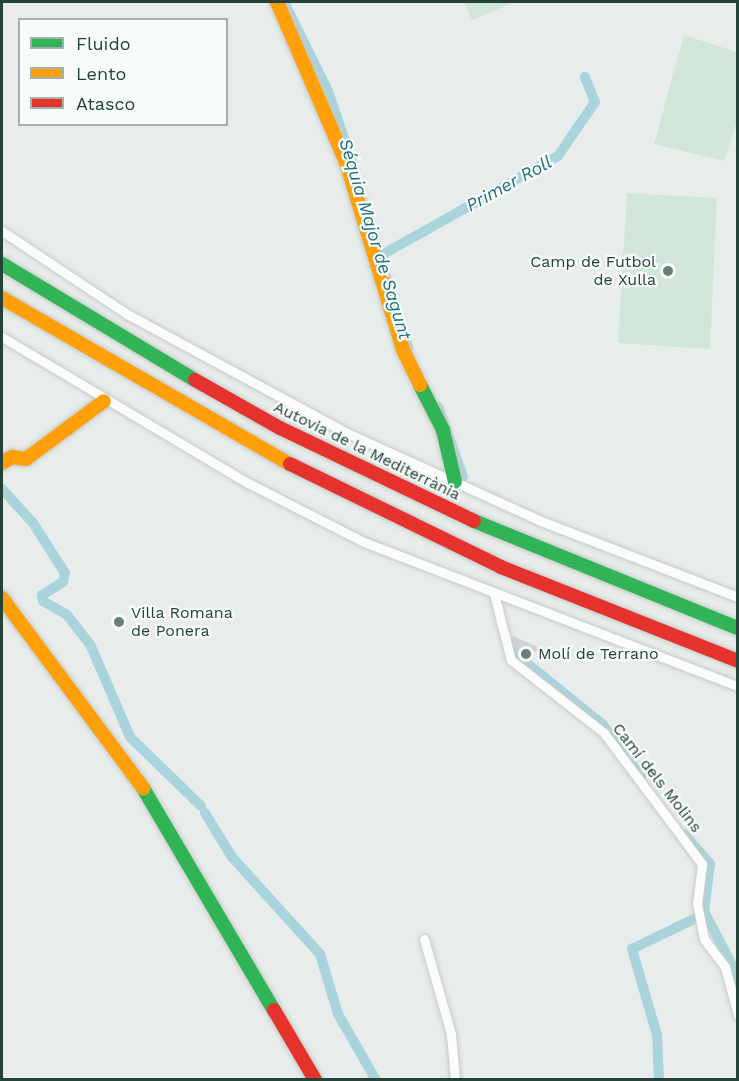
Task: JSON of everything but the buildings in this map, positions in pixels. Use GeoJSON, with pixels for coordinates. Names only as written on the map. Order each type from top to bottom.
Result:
{"type":"FeatureCollection","features":[{"type":"Feature","properties":{"kind":"main road"},"geometry":{"type":"LineString","coordinates":[[277,2],[346,162],[403,350],[444,430],[455,482]]}},
{"type":"Feature","properties":{"kind":"main road","name":"Autovia de la Mediterrània"},"geometry":{"type":"LineString","coordinates":[[2,264],[109,332],[280,428],[523,544],[738,628]]}},
{"type":"Feature","properties":{"kind":"main road"},"geometry":{"type":"LineString","coordinates":[[2,298],[270,454],[501,567],[738,661]]}},
{"type":"Feature","properties":{"kind":"main road"},"geometry":{"type":"LineString","coordinates":[[2,463],[12,457],[26,459],[104,401]]}},
{"type":"Feature","properties":{"kind":"main road"},"geometry":{"type":"LineString","coordinates":[[2,598],[150,797],[315,1080]]}},
{"type":"Feature","properties":{"kind":"street"},"geometry":{"type":"LineString","coordinates":[[2,231],[127,314],[345,432],[455,482],[738,597]]}},
{"type":"Feature","properties":{"kind":"street"},"geometry":{"type":"LineString","coordinates":[[2,337],[104,401],[364,542],[494,594],[738,686]]}},
{"type":"Feature","properties":{"kind":"street","name":"Camí dels Molins"},"geometry":{"type":"LineString","coordinates":[[494,594],[511,660],[604,734],[702,864],[698,903],[704,939],[725,967],[738,1015]]}},
{"type":"Feature","properties":{"kind":"street"},"geometry":{"type":"LineString","coordinates":[[424,939],[451,1034],[455,1080]]}},
{"type":"Feature","properties":{"kind":"green space"},"geometry":{"type":"Polygon","coordinates":[[[464,2],[515,2],[472,20],[464,2]]]}},
{"type":"Feature","properties":{"kind":"green space"},"geometry":{"type":"Polygon","coordinates":[[[684,35],[737,52],[737,121],[724,161],[654,144],[684,35]]]}},
{"type":"Feature","properties":{"kind":"green space","name":"Camp de Futbol de Xulla"},"geometry":{"type":"Polygon","coordinates":[[[627,193],[717,198],[710,349],[618,343],[627,193]]]}},
{"type":"Feature","properties":{"kind":"waterway","name":"Séquia Major de Sagunt"},"geometry":{"type":"LineString","coordinates":[[284,2],[328,91],[352,162]]}},
{"type":"Feature","properties":{"kind":"waterway","name":"Primer Roll"},"geometry":{"type":"LineString","coordinates":[[378,257],[558,156],[595,102],[585,77]]}},
{"type":"Feature","properties":{"kind":"waterway"},"geometry":{"type":"LineString","coordinates":[[385,275],[408,348]]}},
{"type":"Feature","properties":{"kind":"waterway","name":"Séquia Major de Sagunt"},"geometry":{"type":"LineString","coordinates":[[438,407],[463,477]]}},
{"type":"Feature","properties":{"kind":"waterway"},"geometry":{"type":"LineString","coordinates":[[2,489],[33,523],[65,573],[63,582],[42,595],[43,601],[67,615],[90,644],[130,737],[201,806]]}},
{"type":"Feature","properties":{"kind":"waterway","name":"Séquia Major de Sagunt"},"geometry":{"type":"LineString","coordinates":[[513,652],[603,725],[641,776]]}},
{"type":"Feature","properties":{"kind":"waterway"},"geometry":{"type":"LineString","coordinates":[[205,813],[232,857],[320,954],[338,1014],[376,1080]]}},
{"type":"Feature","properties":{"kind":"waterway","name":"Séquia Major de Sagunt"},"geometry":{"type":"LineString","coordinates":[[684,834],[710,864],[704,911],[733,967],[737,1001]]}},
{"type":"Feature","properties":{"kind":"waterway"},"geometry":{"type":"LineString","coordinates":[[659,1080],[657,1035],[632,949],[696,918]]}},
{"type":"Feature","properties":{"kind":"traffic: fast"},"geometry":{"type":"LineString","coordinates":[[2,264],[195,380]]}},
{"type":"Feature","properties":{"kind":"traffic: fast"},"geometry":{"type":"LineString","coordinates":[[420,385],[443,430],[455,482]]}},
{"type":"Feature","properties":{"kind":"traffic: fast"},"geometry":{"type":"LineString","coordinates":[[474,521],[738,628]]}},
{"type":"Feature","properties":{"kind":"traffic: fast"},"geometry":{"type":"LineString","coordinates":[[143,788],[274,1010]]}},
{"type":"Feature","properties":{"kind":"traffic: slow"},"geometry":{"type":"LineString","coordinates":[[277,2],[346,162],[403,350],[420,385]]}},
{"type":"Feature","properties":{"kind":"traffic: slow"},"geometry":{"type":"LineString","coordinates":[[2,298],[290,464]]}},
{"type":"Feature","properties":{"kind":"traffic: slow"},"geometry":{"type":"LineString","coordinates":[[2,463],[12,457],[26,459],[104,401]]}},
{"type":"Feature","properties":{"kind":"traffic: slow"},"geometry":{"type":"LineString","coordinates":[[2,598],[143,788]]}},
{"type":"Feature","properties":{"kind":"traffic: jam"},"geometry":{"type":"LineString","coordinates":[[195,380],[280,428],[474,521]]}},
{"type":"Feature","properties":{"kind":"traffic: jam"},"geometry":{"type":"LineString","coordinates":[[290,464],[501,567],[738,661]]}},
{"type":"Feature","properties":{"kind":"traffic: jam"},"geometry":{"type":"LineString","coordinates":[[274,1010],[315,1080]]}},
{"type":"Feature","properties":{"kind":"place","name":"Camp de Futbol de Xulla"},"geometry":{"type":"Point","coordinates":[668,271]}},
{"type":"Feature","properties":{"kind":"place","name":"Villa Romana de Ponera"},"geometry":{"type":"Point","coordinates":[119,622]}},
{"type":"Feature","properties":{"kind":"place","name":"Molí de Terrano"},"geometry":{"type":"Point","coordinates":[526,654]}}]}
